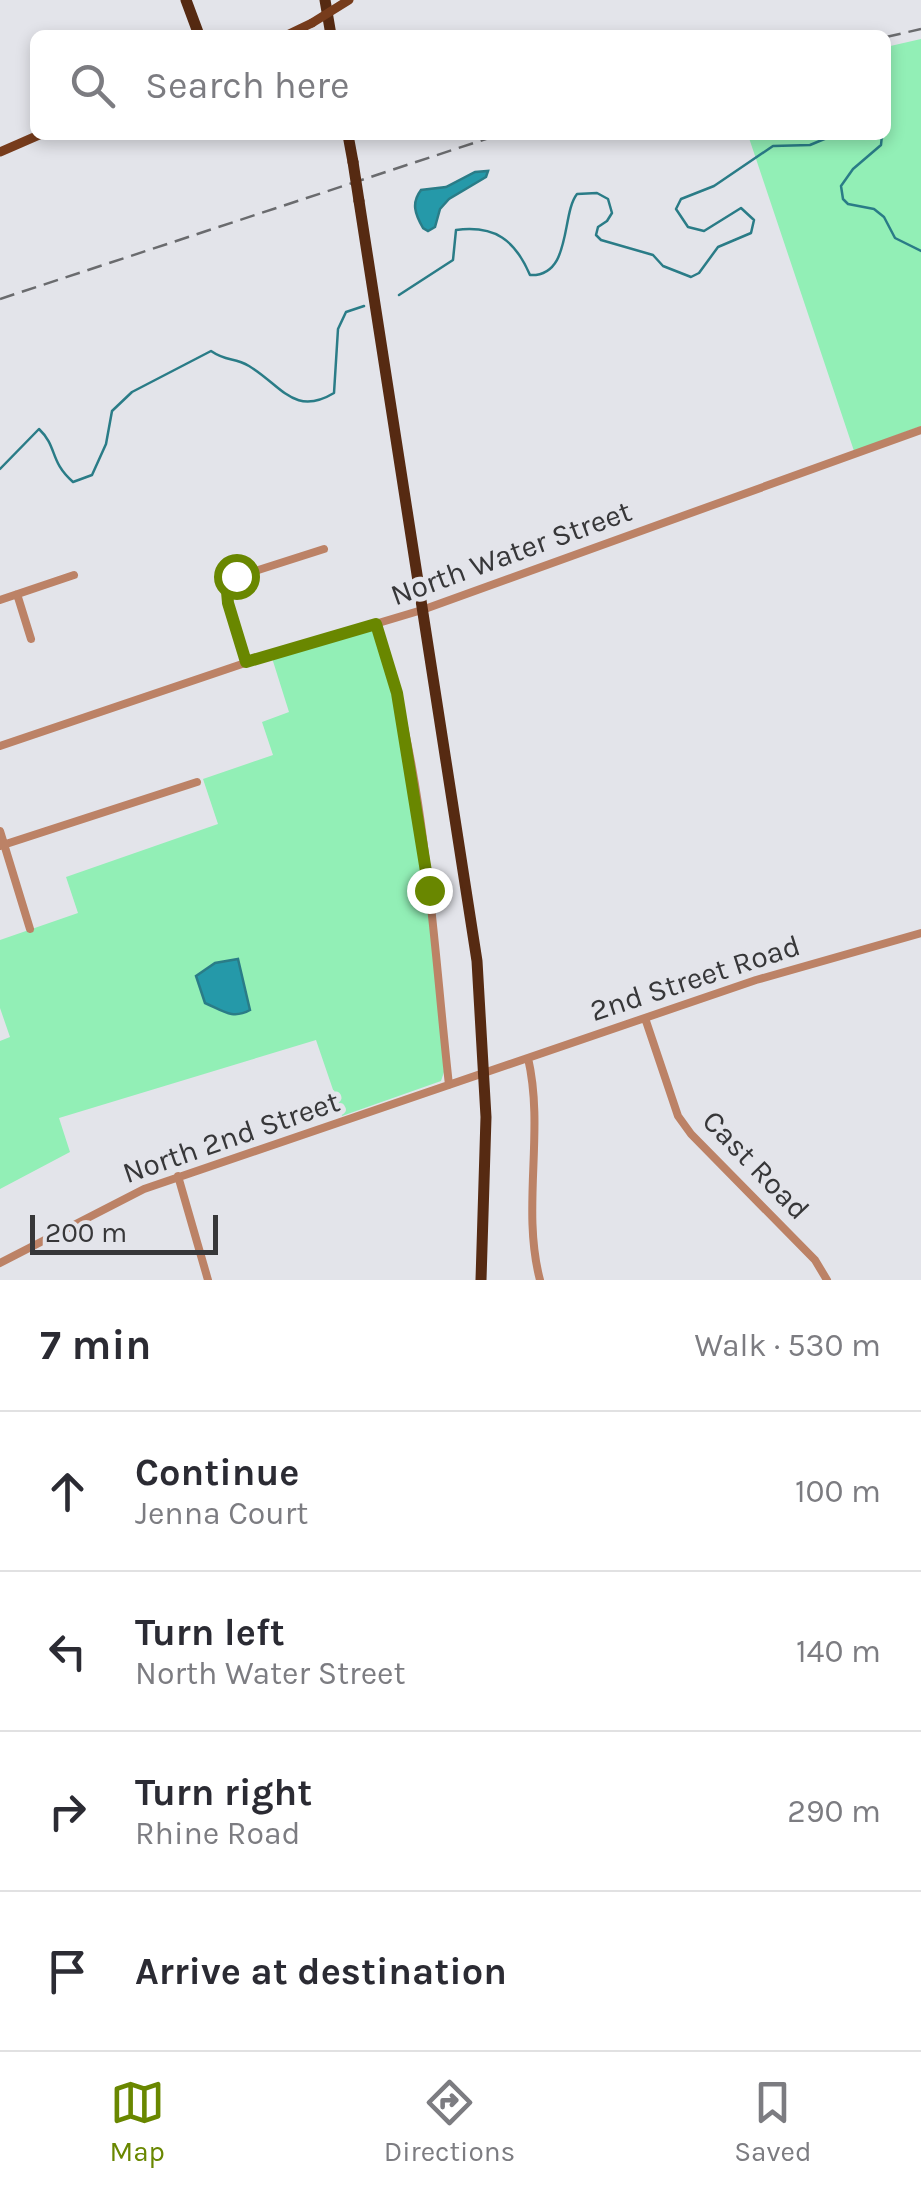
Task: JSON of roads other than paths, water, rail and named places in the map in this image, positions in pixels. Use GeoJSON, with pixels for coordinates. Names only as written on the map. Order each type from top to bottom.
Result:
{"type":"FeatureCollection","features":[{"type":"Feature","properties":{"kind":"highway"},"geometry":{"type":"LineString","coordinates":[[183,0],[194,30]]}},
{"type":"Feature","properties":{"kind":"highway"},"geometry":{"type":"LineString","coordinates":[[325,0],[330,30]]}},
{"type":"Feature","properties":{"kind":"highway"},"geometry":{"type":"LineString","coordinates":[[349,140],[471,918],[485,1072],[482,1280]]}},
{"type":"Feature","properties":{"kind":"main road"},"geometry":{"type":"LineString","coordinates":[[299,30],[348,0]]}},
{"type":"Feature","properties":{"kind":"main road"},"geometry":{"type":"LineString","coordinates":[[0,152],[30,139]]}},
{"type":"Feature","properties":{"kind":"street","name":"North Water Street"},"geometry":{"type":"LineString","coordinates":[[0,746],[246,662],[422,610],[921,430]]}},
{"type":"Feature","properties":{"kind":"street"},"geometry":{"type":"LineString","coordinates":[[246,662],[228,603],[226,580],[324,550]]}},
{"type":"Feature","properties":{"kind":"street"},"geometry":{"type":"LineString","coordinates":[[0,600],[74,575]]}},
{"type":"Feature","properties":{"kind":"street"},"geometry":{"type":"LineString","coordinates":[[17,594],[31,639]]}},
{"type":"Feature","properties":{"kind":"street"},"geometry":{"type":"LineString","coordinates":[[376,624],[397,693],[412,774],[429,890],[449,1085]]}},
{"type":"Feature","properties":{"kind":"street"},"geometry":{"type":"LineString","coordinates":[[2,846],[198,782]]}},
{"type":"Feature","properties":{"kind":"street"},"geometry":{"type":"LineString","coordinates":[[0,831],[30,929]]}},
{"type":"Feature","properties":{"kind":"street","name":"2nd Street Road"},"geometry":{"type":"LineString","coordinates":[[485,1072],[803,965],[921,932]]}},
{"type":"Feature","properties":{"kind":"street","name":"Cast Road"},"geometry":{"type":"LineString","coordinates":[[645,1018],[678,1116],[691,1134],[816,1260],[827,1280]]}},
{"type":"Feature","properties":{"kind":"street"},"geometry":{"type":"LineString","coordinates":[[528,1058],[533,1088],[534,1249],[540,1280]]}},
{"type":"Feature","properties":{"kind":"street","name":"North 2nd Street"},"geometry":{"type":"LineString","coordinates":[[0,1263],[120,1199],[178,1176],[485,1072]]}},
{"type":"Feature","properties":{"kind":"street"},"geometry":{"type":"LineString","coordinates":[[178,1176],[208,1280]]}},
{"type":"Feature","properties":{"kind":"water"},"geometry":{"type":"Polygon","coordinates":[[[488,171],[486,177],[449,199],[440,209],[435,227],[428,231],[423,228],[415,209],[421,190],[446,187],[475,172],[488,171]]]}},
{"type":"Feature","properties":{"kind":"water"},"geometry":{"type":"Polygon","coordinates":[[[238,959],[250,1010],[232,1014],[205,1003],[196,976],[215,963],[238,959]]]}},
{"type":"Feature","properties":{"kind":"waterway"},"geometry":{"type":"LineString","coordinates":[[399,295],[453,260],[456,230],[493,233],[518,252],[530,275],[543,273],[559,256],[577,194],[597,193],[608,199],[612,213],[598,227],[596,235],[601,240],[653,255],[663,266],[691,277],[699,273],[718,247],[751,233],[754,220],[741,208],[704,231],[688,227],[676,209],[681,199],[714,186],[773,146],[810,145],[822,140]]}},
{"type":"Feature","properties":{"kind":"waterway"},"geometry":{"type":"LineString","coordinates":[[882,140],[841,186],[843,199],[848,204],[874,209],[884,217],[895,238],[921,251]]}},
{"type":"Feature","properties":{"kind":"waterway"},"geometry":{"type":"LineString","coordinates":[[0,469],[39,429],[73,482],[92,475],[106,444],[112,411],[132,392],[211,351],[249,366],[288,396],[308,402],[320,400],[334,393],[338,329],[346,312],[364,306]]}},
{"type":"Feature","properties":{"kind":"railway"},"geometry":{"type":"LineString","coordinates":[[891,36],[921,29]]}},
{"type":"Feature","properties":{"kind":"railway"},"geometry":{"type":"LineString","coordinates":[[0,299],[483,140]]}}]}
